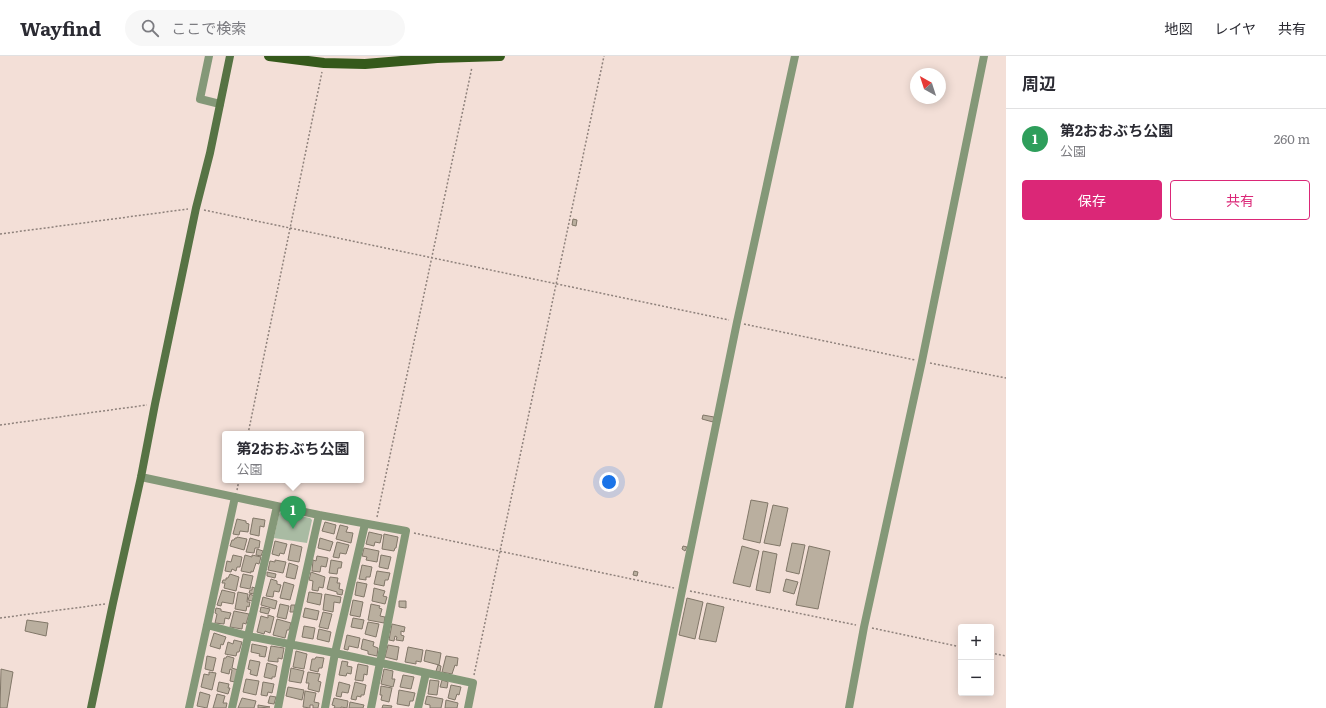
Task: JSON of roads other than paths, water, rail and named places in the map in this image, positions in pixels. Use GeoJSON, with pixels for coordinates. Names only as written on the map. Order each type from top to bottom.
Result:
{"type":"FeatureCollection","features":[{"type":"Feature","properties":{"kind":"main road"},"geometry":{"type":"LineString","coordinates":[[269,56],[325,59],[365,64],[437,57],[500,56]]}},
{"type":"Feature","properties":{"kind":"street"},"geometry":{"type":"LineString","coordinates":[[209,56],[200,99],[220,104]]}},
{"type":"Feature","properties":{"kind":"street"},"geometry":{"type":"LineString","coordinates":[[91,708],[112,603],[142,477],[155,404],[196,208],[210,153],[230,56]]}},
{"type":"Feature","properties":{"kind":"street"},"geometry":{"type":"LineString","coordinates":[[658,708],[737,322],[795,56]]}},
{"type":"Feature","properties":{"kind":"street"},"geometry":{"type":"LineString","coordinates":[[849,708],[864,627],[922,361],[984,56]]}},
{"type":"Feature","properties":{"kind":"street"},"geometry":{"type":"LineString","coordinates":[[142,477],[375,527],[406,532],[371,708]]}},
{"type":"Feature","properties":{"kind":"street"},"geometry":{"type":"LineString","coordinates":[[189,708],[235,497]]}},
{"type":"Feature","properties":{"kind":"street"},"geometry":{"type":"LineString","coordinates":[[232,708],[277,506]]}},
{"type":"Feature","properties":{"kind":"street"},"geometry":{"type":"LineString","coordinates":[[278,708],[290,645],[319,515]]}},
{"type":"Feature","properties":{"kind":"street"},"geometry":{"type":"LineString","coordinates":[[325,708],[335,653],[365,524]]}},
{"type":"Feature","properties":{"kind":"street"},"geometry":{"type":"LineString","coordinates":[[208,625],[248,636],[335,653],[473,684],[468,708]]}},
{"type":"Feature","properties":{"kind":"street"},"geometry":{"type":"LineString","coordinates":[[418,708],[426,673]]}},
{"type":"Feature","properties":{"kind":"place","name":"第2おおぶち公園"},"geometry":{"type":"Point","coordinates":[293,529]}}]}
